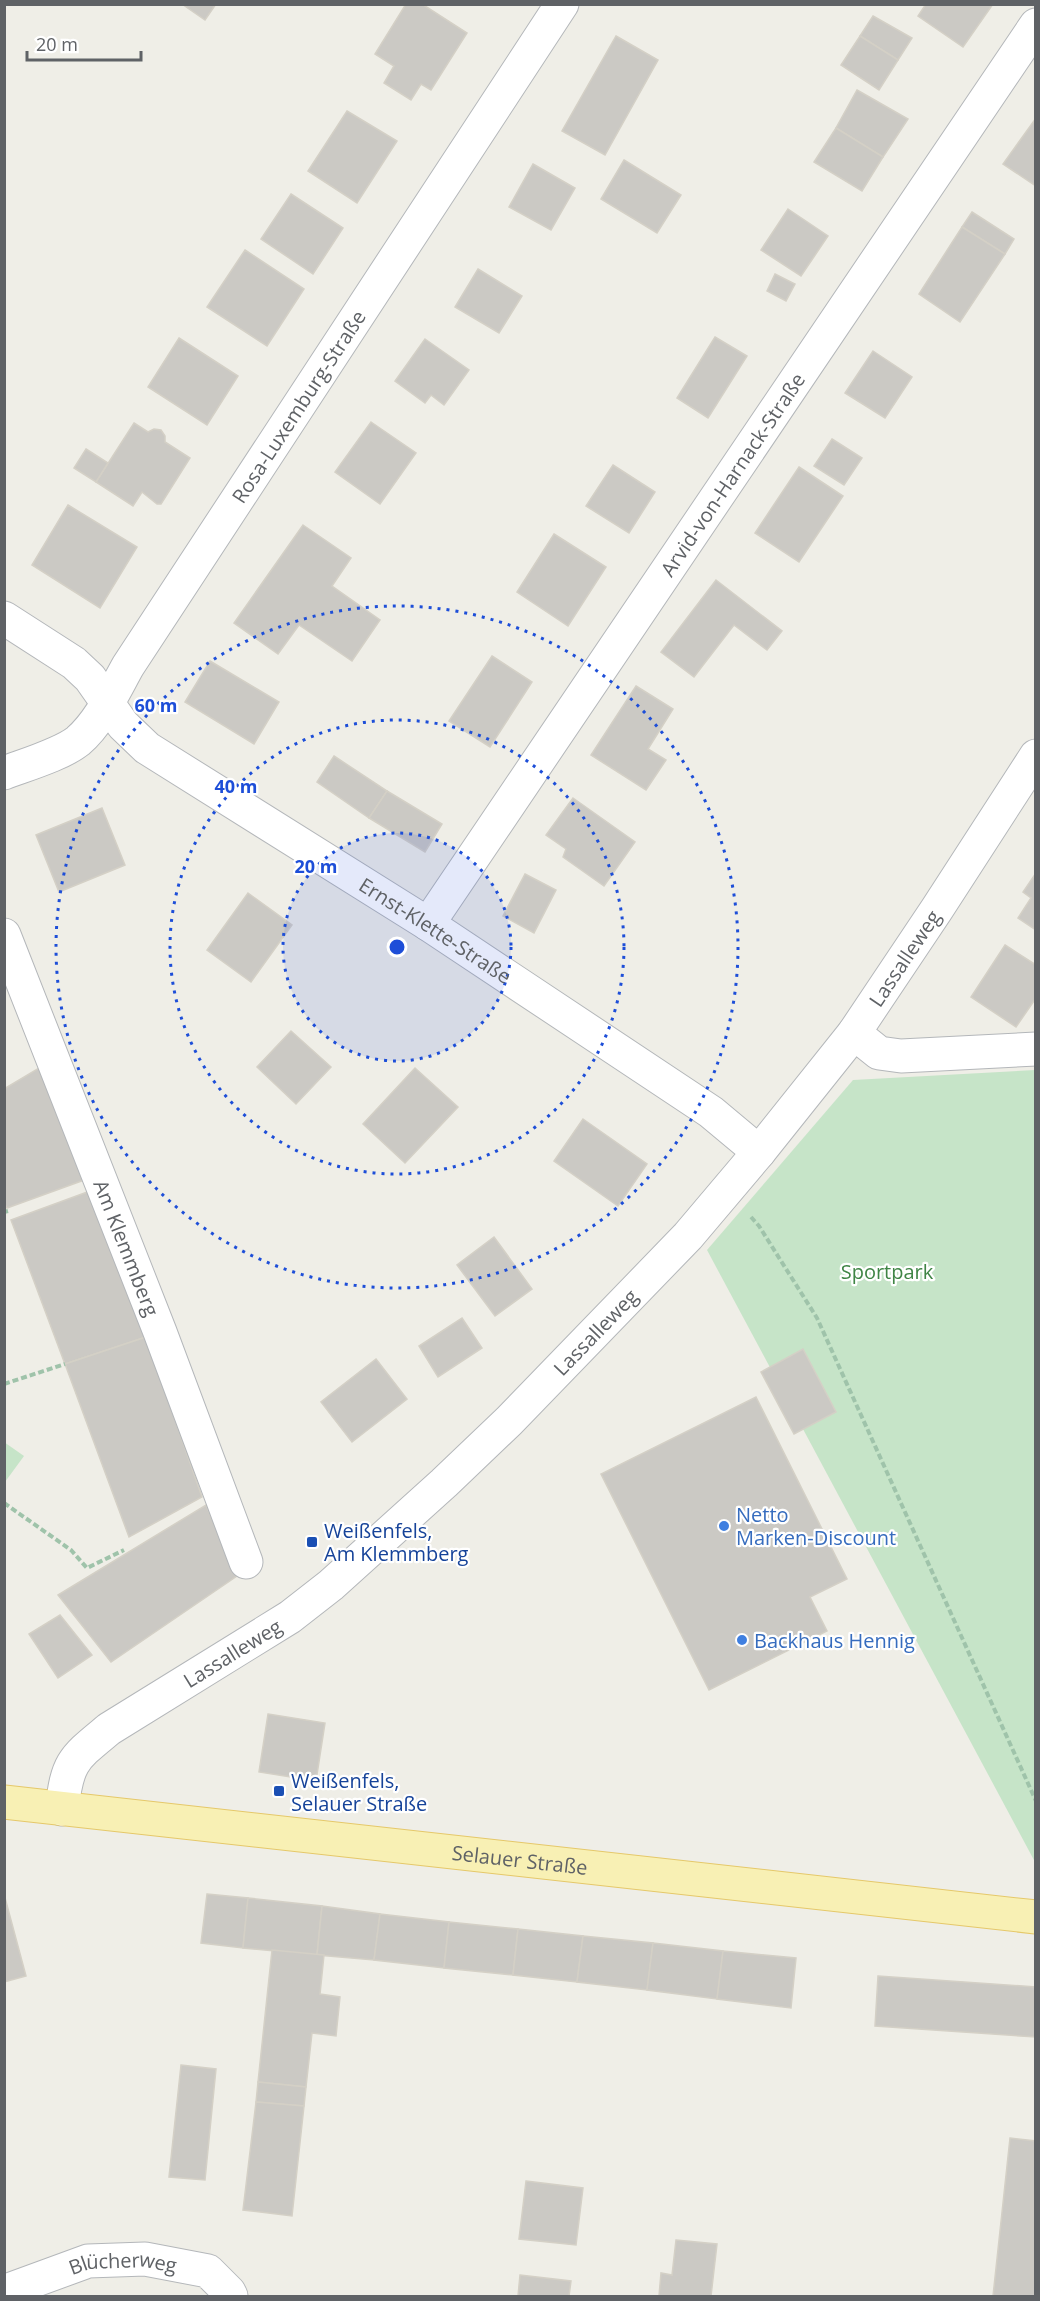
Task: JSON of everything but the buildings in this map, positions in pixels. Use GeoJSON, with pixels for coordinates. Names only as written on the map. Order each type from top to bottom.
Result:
{"type":"FeatureCollection","features":[{"type":"Feature","properties":{"kind":"main road","name":"Selauer Straße"},"geometry":{"type":"LineString","coordinates":[[4,1803],[1035,1917]]}},
{"type":"Feature","properties":{"kind":"street","name":"Rosa-Luxemburg-Straße"},"geometry":{"type":"LineString","coordinates":[[4,773],[77,742],[93,724],[128,666],[562,4]]}},
{"type":"Feature","properties":{"kind":"street","name":"Arvid-von-Harnack-Straße"},"geometry":{"type":"LineString","coordinates":[[428,924],[1035,24]]}},
{"type":"Feature","properties":{"kind":"street","name":"Ernst-Klette-Straße"},"geometry":{"type":"LineString","coordinates":[[4,618],[74,663],[90,678],[123,724],[147,748],[428,924],[711,1112],[759,1152]]}},
{"type":"Feature","properties":{"kind":"street","name":"Lassalleweg"},"geometry":{"type":"LineString","coordinates":[[62,1809],[64,1781],[69,1769],[86,1748],[109,1729],[290,1617],[331,1585],[444,1484],[509,1421],[688,1236],[854,1033],[1035,756]]}},
{"type":"Feature","properties":{"kind":"street","name":"Am Klemmberg"},"geometry":{"type":"LineString","coordinates":[[4,935],[160,1332],[246,1562]]}},
{"type":"Feature","properties":{"kind":"street"},"geometry":{"type":"LineString","coordinates":[[854,1033],[879,1053],[901,1056],[1035,1049]]}},
{"type":"Feature","properties":{"kind":"street","name":"Blücherweg"},"geometry":{"type":"LineString","coordinates":[[6,2292],[88,2261],[145,2259],[208,2271],[231,2296]]}},
{"type":"Feature","properties":{"kind":"path"},"geometry":{"type":"LineString","coordinates":[[727,1189],[759,1226],[817,1318],[1035,1801]]}},
{"type":"Feature","properties":{"kind":"path"},"geometry":{"type":"LineString","coordinates":[[4,1384],[64,1364]]}},
{"type":"Feature","properties":{"kind":"path"},"geometry":{"type":"LineString","coordinates":[[4,1503],[71,1550],[87,1568],[124,1550]]}},
{"type":"Feature","properties":{"kind":"green space","name":"Sportpark"},"geometry":{"type":"Polygon","coordinates":[[[1035,1070],[1035,1862],[707,1250],[853,1080],[1035,1070]]]}},
{"type":"Feature","properties":{"kind":"green space"},"geometry":{"type":"Polygon","coordinates":[[[4,1442],[24,1456],[5,1482],[4,1482],[4,1442]]]}},
{"type":"Feature","properties":{"kind":"place","name":"Netto Marken-Discount"},"geometry":{"type":"Point","coordinates":[724,1526]}},
{"type":"Feature","properties":{"kind":"place","name":"Weißenfels, Am Klemmberg"},"geometry":{"type":"Point","coordinates":[312,1542]}},
{"type":"Feature","properties":{"kind":"place","name":"Backhaus Hennig"},"geometry":{"type":"Point","coordinates":[742,1640]}},
{"type":"Feature","properties":{"kind":"place","name":"Weißenfels, Selauer Straße"},"geometry":{"type":"Point","coordinates":[279,1791]}}]}
